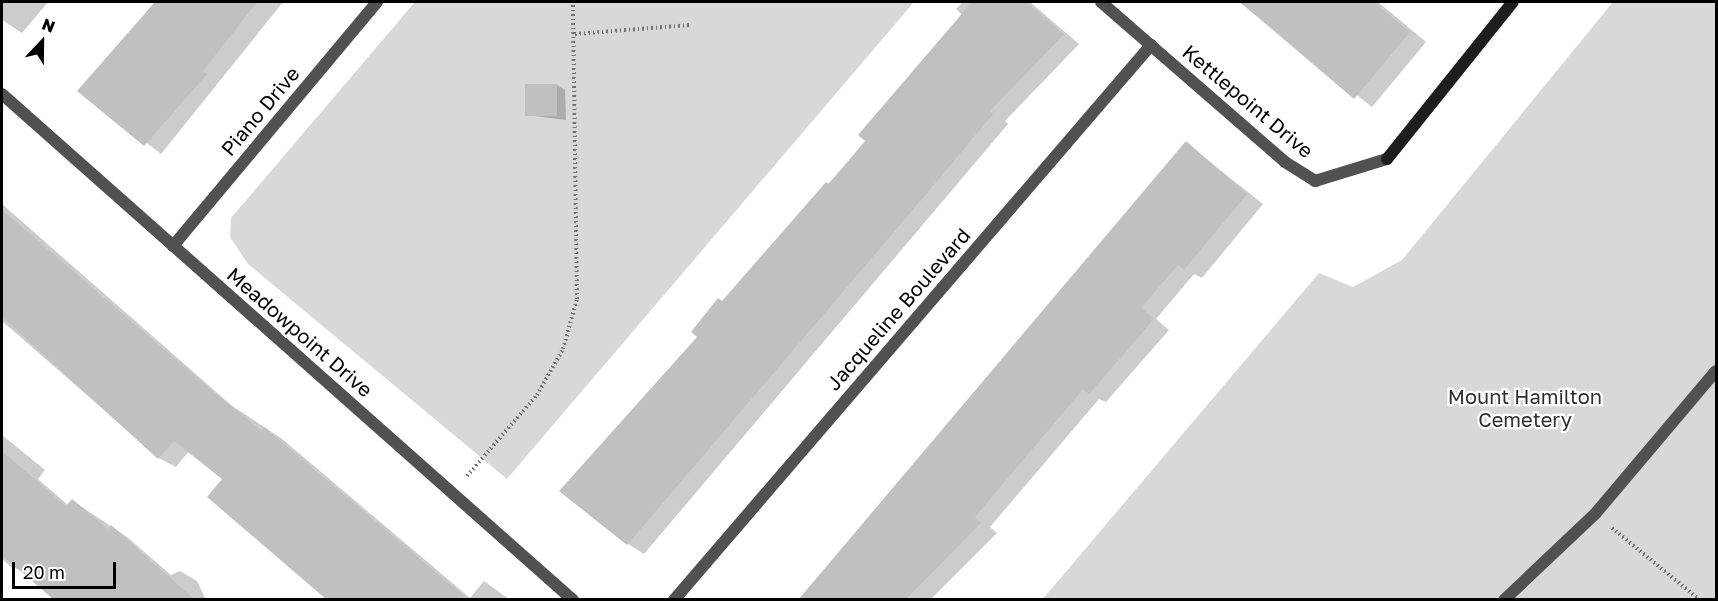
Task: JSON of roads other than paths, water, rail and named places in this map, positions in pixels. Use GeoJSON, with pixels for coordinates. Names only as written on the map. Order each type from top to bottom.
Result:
{"type":"FeatureCollection","features":[{"type":"Feature","properties":{"kind":"street","name":"Piano Drive"},"geometry":{"type":"LineString","coordinates":[[173,246],[377,2]]}},
{"type":"Feature","properties":{"kind":"street","name":"Kettlepoint Drive"},"geometry":{"type":"LineString","coordinates":[[1101,2],[1285,162],[1315,181],[1387,159],[1513,2]]}},
{"type":"Feature","properties":{"kind":"street","name":"Jacqueline Boulevard"},"geometry":{"type":"LineString","coordinates":[[674,600],[1151,45]]}},
{"type":"Feature","properties":{"kind":"street","name":"Meadowpoint Drive"},"geometry":{"type":"LineString","coordinates":[[2,94],[573,600]]}},
{"type":"Feature","properties":{"kind":"street"},"geometry":{"type":"LineString","coordinates":[[1504,600],[1595,514],[1716,371]]}},
{"type":"Feature","properties":{"kind":"park label","name":"Mount Hamilton Cemetery"},"geometry":{"type":"Point","coordinates":[1525,408]}}]}
